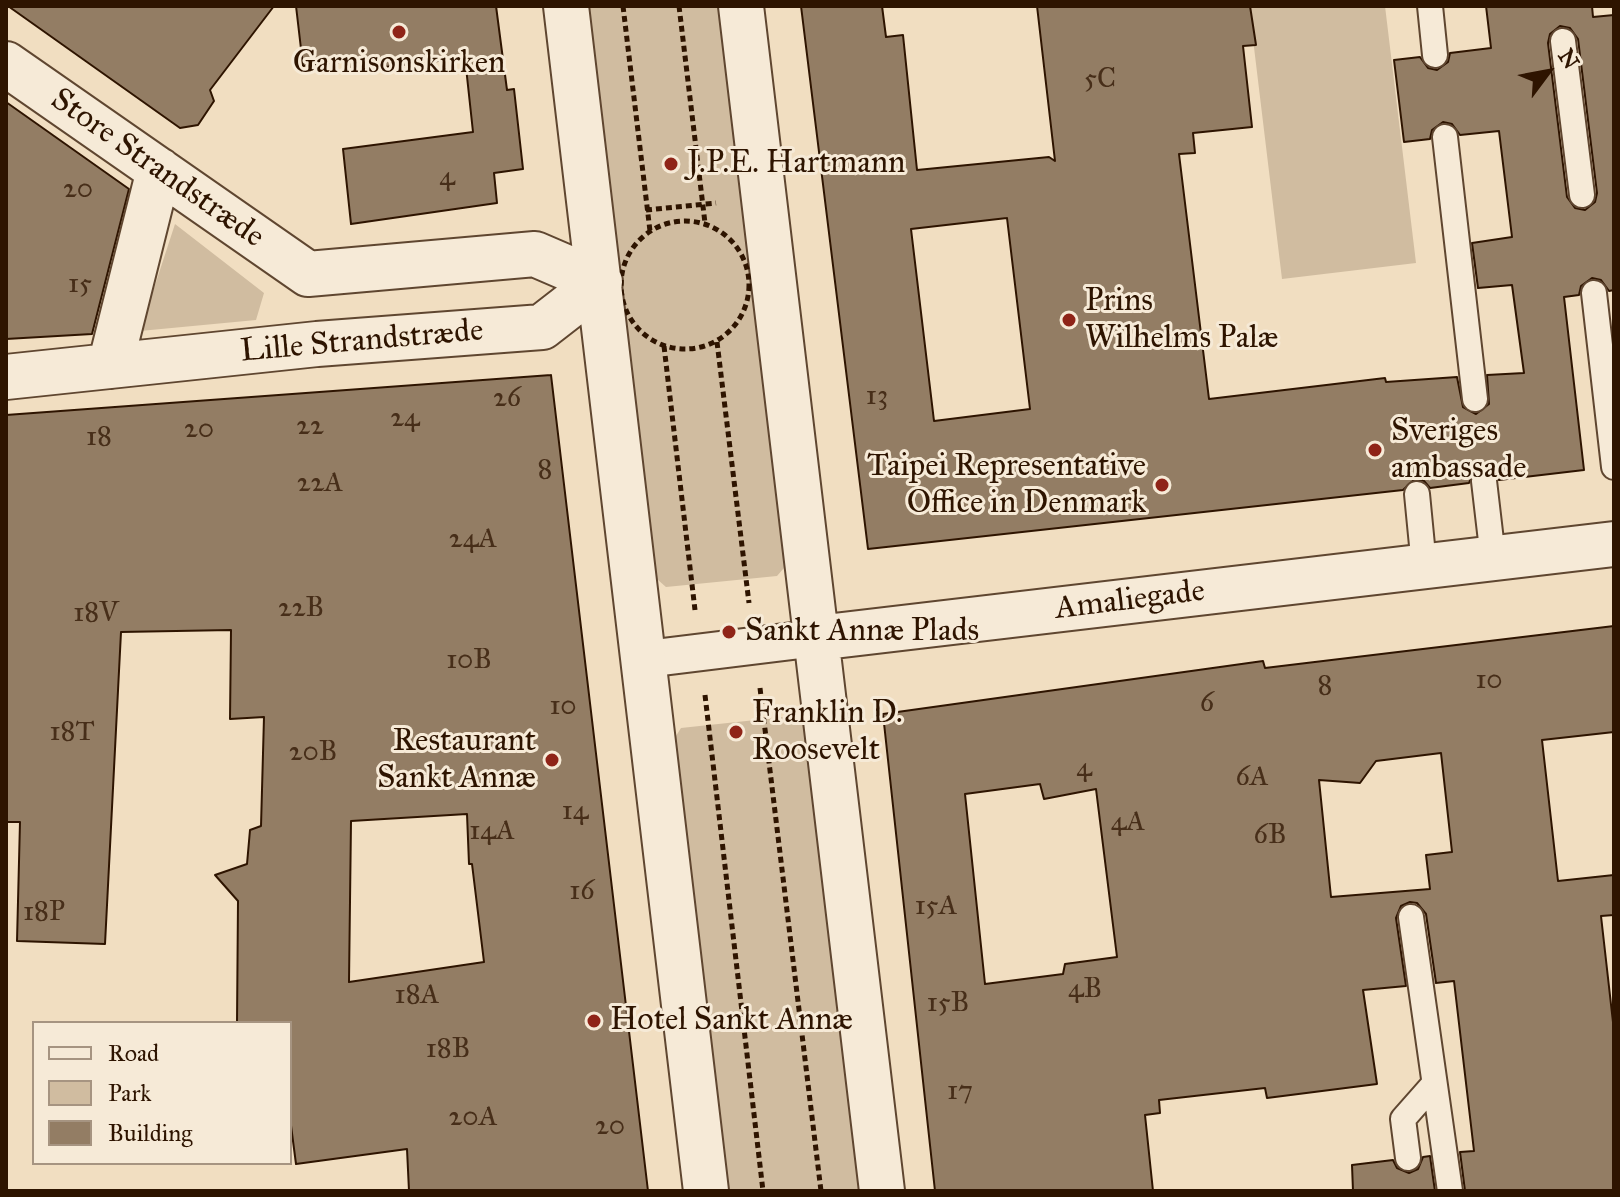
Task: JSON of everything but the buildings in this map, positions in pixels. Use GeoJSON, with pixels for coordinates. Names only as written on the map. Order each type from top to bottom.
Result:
{"type":"FeatureCollection","features":[{"type":"Feature","properties":{"kind":"street"},"geometry":{"type":"LineString","coordinates":[[566,6],[646,659],[706,1191]]}},
{"type":"Feature","properties":{"kind":"street"},"geometry":{"type":"LineString","coordinates":[[741,6],[882,1191]]}},
{"type":"Feature","properties":{"kind":"street","name":"Store Strandstræde"},"geometry":{"type":"LineString","coordinates":[[6,64],[308,274]]}},
{"type":"Feature","properties":{"kind":"street"},"geometry":{"type":"LineString","coordinates":[[110,366],[159,170]]}},
{"type":"Feature","properties":{"kind":"street"},"geometry":{"type":"LineString","coordinates":[[317,344],[308,274],[535,254],[600,282]]}},
{"type":"Feature","properties":{"kind":"street","name":"Lille Strandstræde"},"geometry":{"type":"LineString","coordinates":[[6,377],[317,344],[542,327],[600,282]]}},
{"type":"Feature","properties":{"kind":"street","name":"Amaliegade"},"geometry":{"type":"LineString","coordinates":[[646,659],[1614,544]]}},
{"type":"Feature","properties":{"kind":"lane"},"geometry":{"type":"LineString","coordinates":[[1430,6],[1435,55]]}},
{"type":"Feature","properties":{"kind":"lane"},"geometry":{"type":"LineString","coordinates":[[1563,41],[1582,195]]}},
{"type":"Feature","properties":{"kind":"lane"},"geometry":{"type":"LineString","coordinates":[[1445,137],[1475,399]]}},
{"type":"Feature","properties":{"kind":"lane"},"geometry":{"type":"LineString","coordinates":[[1594,293],[1614,467]]}},
{"type":"Feature","properties":{"kind":"lane"},"geometry":{"type":"LineString","coordinates":[[1484,481],[1493,558]]}},
{"type":"Feature","properties":{"kind":"lane"},"geometry":{"type":"LineString","coordinates":[[1417,494],[1424,566]]}},
{"type":"Feature","properties":{"kind":"lane"},"geometry":{"type":"LineString","coordinates":[[1411,917],[1450,1191]]}},
{"type":"Feature","properties":{"kind":"lane"},"geometry":{"type":"LineString","coordinates":[[1408,1158],[1403,1119],[1433,1085]]}},
{"type":"Feature","properties":{"kind":"path"},"geometry":{"type":"LineString","coordinates":[[623,6],[650,231]]}},
{"type":"Feature","properties":{"kind":"path"},"geometry":{"type":"LineString","coordinates":[[679,6],[705,223]]}},
{"type":"Feature","properties":{"kind":"path"},"geometry":{"type":"LineString","coordinates":[[591,215],[765,199]]}},
{"type":"Feature","properties":{"kind":"path"},"geometry":{"type":"LineString","coordinates":[[677,222],[705,223],[735,244],[749,279],[743,315],[717,342],[681,350],[664,346],[634,325],[621,293],[627,258],[650,231],[677,222]]}},
{"type":"Feature","properties":{"kind":"path"},"geometry":{"type":"LineString","coordinates":[[717,342],[821,1191]]}},
{"type":"Feature","properties":{"kind":"path"},"geometry":{"type":"LineString","coordinates":[[664,346],[763,1191]]}},
{"type":"Feature","properties":{"kind":"green space"},"geometry":{"type":"Polygon","coordinates":[[[583,6],[722,6],[790,561],[777,576],[666,587],[650,573],[583,6]]]}},
{"type":"Feature","properties":{"kind":"green space"},"geometry":{"type":"Polygon","coordinates":[[[1249,6],[1385,6],[1416,263],[1282,279],[1249,6]]]}},
{"type":"Feature","properties":{"kind":"green space"},"geometry":{"type":"Polygon","coordinates":[[[175,224],[264,293],[256,320],[140,331],[175,224]]]}},
{"type":"Feature","properties":{"kind":"green space"},"geometry":{"type":"Polygon","coordinates":[[[793,716],[811,729],[861,1191],[723,1191],[669,747],[681,728],[793,716]]]}},
{"type":"Feature","properties":{"kind":"place","name":"Garnisonskirken"},"geometry":{"type":"Point","coordinates":[399,32]}},
{"type":"Feature","properties":{"kind":"place","name":"J.P.E. Hartmann"},"geometry":{"type":"Point","coordinates":[671,164]}},
{"type":"Feature","properties":{"kind":"place","name":"Prins Wilhelms Palæ"},"geometry":{"type":"Point","coordinates":[1069,320]}},
{"type":"Feature","properties":{"kind":"place","name":"Sveriges ambassade"},"geometry":{"type":"Point","coordinates":[1375,450]}},
{"type":"Feature","properties":{"kind":"place","name":"Taipei Representative Office in Denmark"},"geometry":{"type":"Point","coordinates":[1162,485]}},
{"type":"Feature","properties":{"kind":"place","name":"Sankt Annæ Plads"},"geometry":{"type":"Point","coordinates":[729,632]}},
{"type":"Feature","properties":{"kind":"place","name":"Franklin D. Roosevelt"},"geometry":{"type":"Point","coordinates":[736,732]}},
{"type":"Feature","properties":{"kind":"place","name":"Restaurant Sankt Annæ"},"geometry":{"type":"Point","coordinates":[552,760]}},
{"type":"Feature","properties":{"kind":"place","name":"Hotel Sankt Annæ"},"geometry":{"type":"Point","coordinates":[594,1021]}}]}
